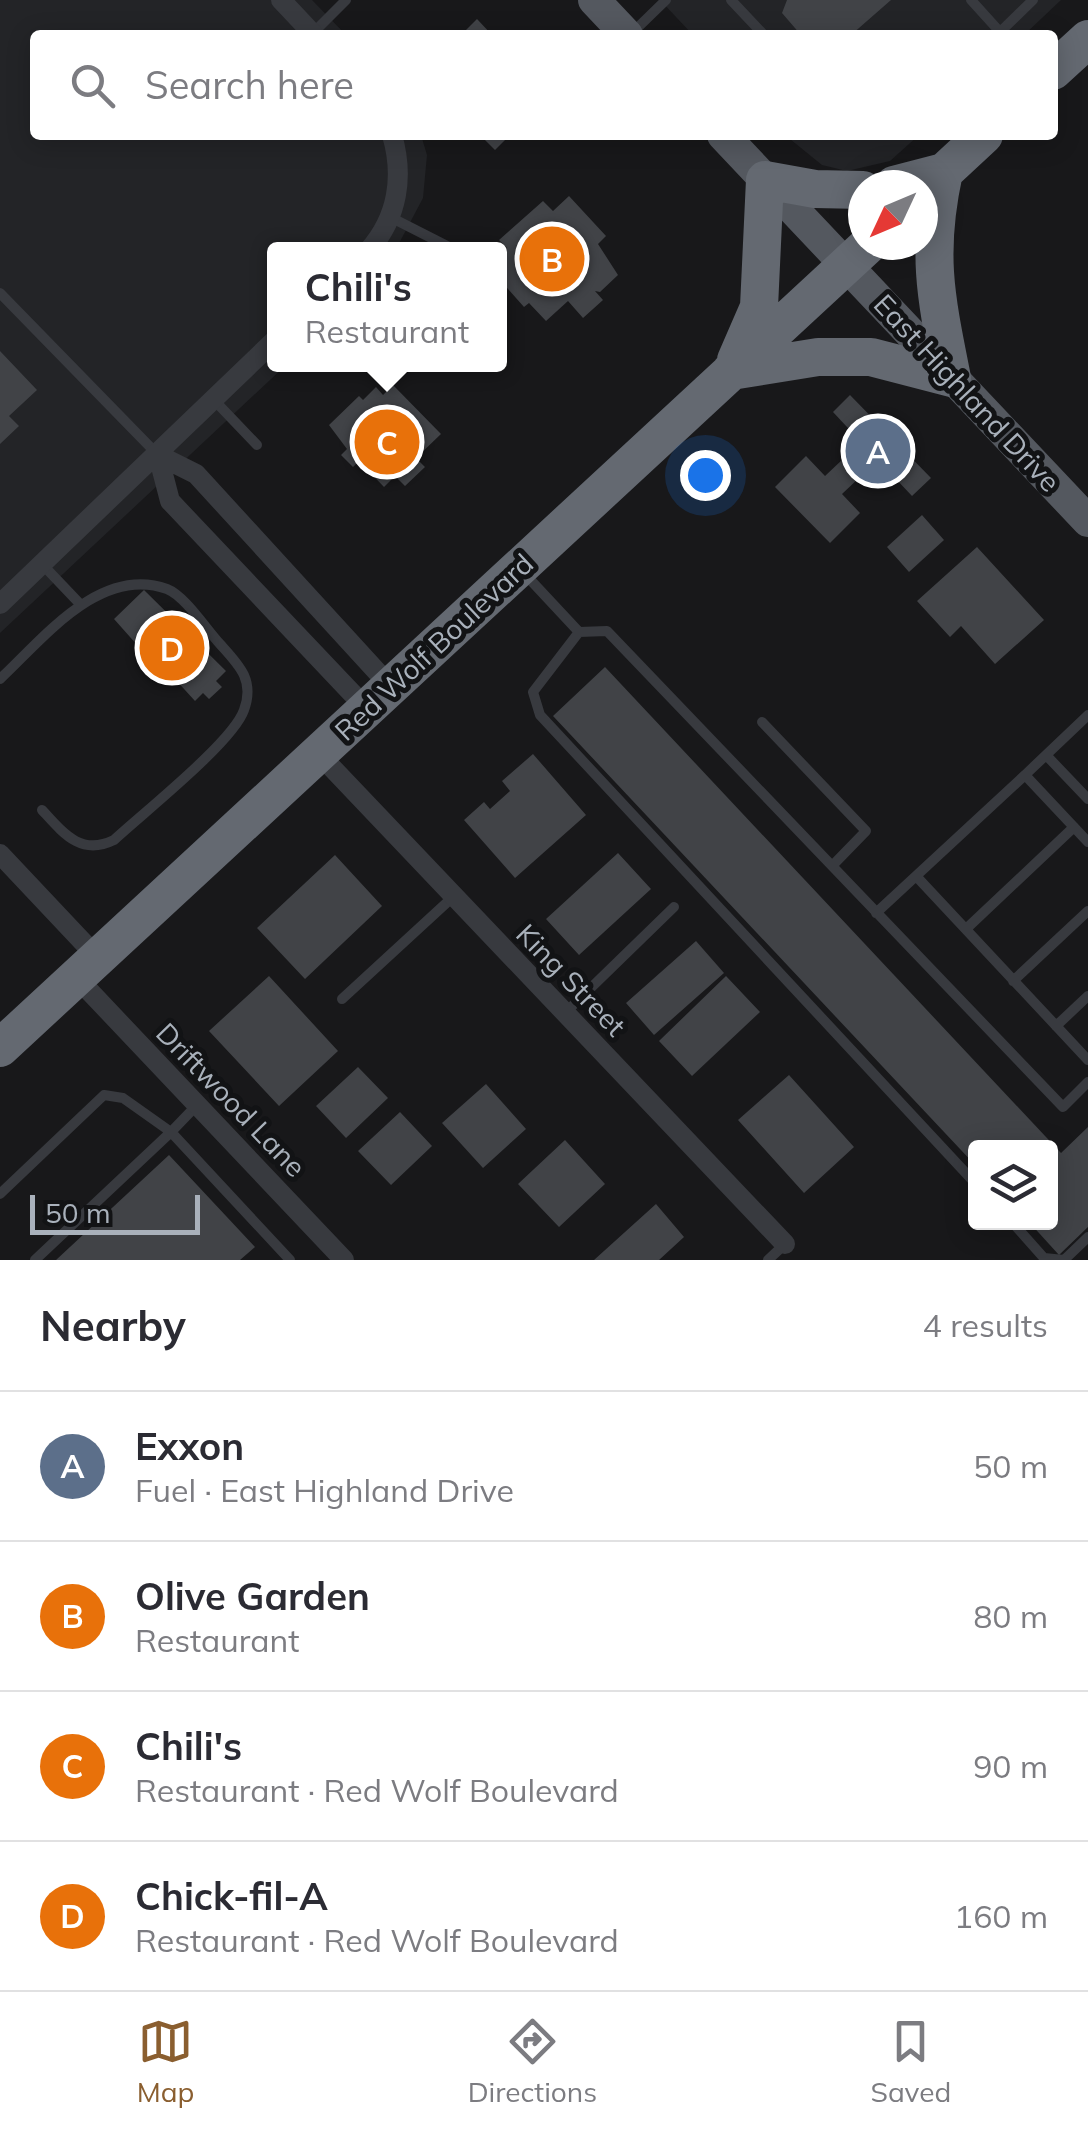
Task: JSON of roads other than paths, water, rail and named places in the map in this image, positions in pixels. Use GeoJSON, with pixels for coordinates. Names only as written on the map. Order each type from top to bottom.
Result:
{"type":"FeatureCollection","features":[{"type":"Feature","properties":{"kind":"highway"},"geometry":{"type":"LineString","coordinates":[[1058,66],[1088,39]]}},
{"type":"Feature","properties":{"kind":"highway"},"geometry":{"type":"LineString","coordinates":[[938,178],[979,140]]}},
{"type":"Feature","properties":{"kind":"highway"},"geometry":{"type":"LineString","coordinates":[[732,371],[759,306],[765,180],[815,189],[848,190]]}},
{"type":"Feature","properties":{"kind":"highway","name":"Red Wolf Boulevard"},"geometry":{"type":"LineString","coordinates":[[0,1048],[852,260]]}},
{"type":"Feature","properties":{"kind":"highway"},"geometry":{"type":"LineString","coordinates":[[732,371],[818,356],[871,357],[952,378],[932,260]]}},
{"type":"Feature","properties":{"kind":"main road"},"geometry":{"type":"LineString","coordinates":[[594,0],[623,30]]}},
{"type":"Feature","properties":{"kind":"main road","name":"East Highland Drive"},"geometry":{"type":"LineString","coordinates":[[727,140],[765,180],[848,248]]}},
{"type":"Feature","properties":{"kind":"main road","name":"East Highland Drive"},"geometry":{"type":"LineString","coordinates":[[861,260],[952,378],[1088,521]]}},
{"type":"Feature","properties":{"kind":"street"},"geometry":{"type":"LineString","coordinates":[[281,0],[309,30]]}},
{"type":"Feature","properties":{"kind":"street"},"geometry":{"type":"LineString","coordinates":[[374,242],[392,218],[400,162],[393,140]]}},
{"type":"Feature","properties":{"kind":"street"},"geometry":{"type":"LineString","coordinates":[[0,604],[267,348]]}},
{"type":"Feature","properties":{"kind":"street"},"geometry":{"type":"LineString","coordinates":[[158,455],[196,474],[379,698]]}},
{"type":"Feature","properties":{"kind":"street"},"geometry":{"type":"LineString","coordinates":[[158,455],[170,500],[379,698]]}},
{"type":"Feature","properties":{"kind":"street","name":"King Street"},"geometry":{"type":"LineString","coordinates":[[318,754],[785,1244]]}},
{"type":"Feature","properties":{"kind":"street","name":"Driftwood Lane"},"geometry":{"type":"LineString","coordinates":[[0,854],[197,1105],[331,1255]]}},
{"type":"Feature","properties":{"kind":"lane"},"geometry":{"type":"LineString","coordinates":[[317,30],[346,0]]}},
{"type":"Feature","properties":{"kind":"lane"},"geometry":{"type":"LineString","coordinates":[[633,30],[666,0]]}},
{"type":"Feature","properties":{"kind":"lane"},"geometry":{"type":"LineString","coordinates":[[731,0],[759,30]]}},
{"type":"Feature","properties":{"kind":"lane"},"geometry":{"type":"LineString","coordinates":[[971,0],[996,30]]}},
{"type":"Feature","properties":{"kind":"lane"},"geometry":{"type":"LineString","coordinates":[[1002,30],[1033,0]]}},
{"type":"Feature","properties":{"kind":"lane"},"geometry":{"type":"LineString","coordinates":[[392,218],[439,242]]}},
{"type":"Feature","properties":{"kind":"lane"},"geometry":{"type":"LineString","coordinates":[[0,293],[158,455]]}},
{"type":"Feature","properties":{"kind":"lane"},"geometry":{"type":"LineString","coordinates":[[214,400],[256,445]]}},
{"type":"Feature","properties":{"kind":"lane"},"geometry":{"type":"LineString","coordinates":[[42,564],[81,605]]}},
{"type":"Feature","properties":{"kind":"lane"},"geometry":{"type":"LineString","coordinates":[[519,568],[579,632]]}},
{"type":"Feature","properties":{"kind":"lane"},"geometry":{"type":"LineString","coordinates":[[0,679],[81,605],[116,588],[138,585],[170,590],[246,672],[248,694],[236,727],[114,840],[97,848],[78,846],[42,810]]}},
{"type":"Feature","properties":{"kind":"lane"},"geometry":{"type":"LineString","coordinates":[[968,1175],[540,714],[533,692],[579,632],[607,630],[1062,1107],[1088,1082]]}},
{"type":"Feature","properties":{"kind":"lane"},"geometry":{"type":"LineString","coordinates":[[876,913],[1088,715]]}},
{"type":"Feature","properties":{"kind":"lane"},"geometry":{"type":"LineString","coordinates":[[762,722],[866,832],[832,866]]}},
{"type":"Feature","properties":{"kind":"lane"},"geometry":{"type":"LineString","coordinates":[[1046,755],[1088,799]]}},
{"type":"Feature","properties":{"kind":"lane"},"geometry":{"type":"LineString","coordinates":[[1025,775],[1088,842]]}},
{"type":"Feature","properties":{"kind":"lane"},"geometry":{"type":"LineString","coordinates":[[966,930],[1074,826]]}},
{"type":"Feature","properties":{"kind":"lane"},"geometry":{"type":"LineString","coordinates":[[916,876],[1088,1060]]}},
{"type":"Feature","properties":{"kind":"lane"},"geometry":{"type":"LineString","coordinates":[[342,1000],[454,896]]}},
{"type":"Feature","properties":{"kind":"lane"},"geometry":{"type":"LineString","coordinates":[[564,1013],[674,907]]}},
{"type":"Feature","properties":{"kind":"lane"},"geometry":{"type":"LineString","coordinates":[[1013,980],[1088,911]]}},
{"type":"Feature","properties":{"kind":"lane"},"geometry":{"type":"LineString","coordinates":[[1056,1026],[1088,996]]}},
{"type":"Feature","properties":{"kind":"lane"},"geometry":{"type":"LineString","coordinates":[[0,1194],[104,1094],[123,1098],[171,1132],[290,1260]]}},
{"type":"Feature","properties":{"kind":"lane"},"geometry":{"type":"LineString","coordinates":[[35,1260],[197,1105]]}},
{"type":"Feature","properties":{"kind":"lane"},"geometry":{"type":"LineString","coordinates":[[1019,1230],[1044,1258],[1064,1260],[1088,1237]]}},
{"type":"Feature","properties":{"kind":"lane"},"geometry":{"type":"LineString","coordinates":[[768,1260],[785,1244]]}},
{"type":"Feature","properties":{"kind":"place","name":"Olive Garden"},"geometry":{"type":"Point","coordinates":[552,259]}},
{"type":"Feature","properties":{"kind":"place","name":"Chili's"},"geometry":{"type":"Point","coordinates":[387,442]}},
{"type":"Feature","properties":{"kind":"place","name":"Exxon"},"geometry":{"type":"Point","coordinates":[878,451]}},
{"type":"Feature","properties":{"kind":"place","name":"Chick-fil-A"},"geometry":{"type":"Point","coordinates":[172,648]}}]}
